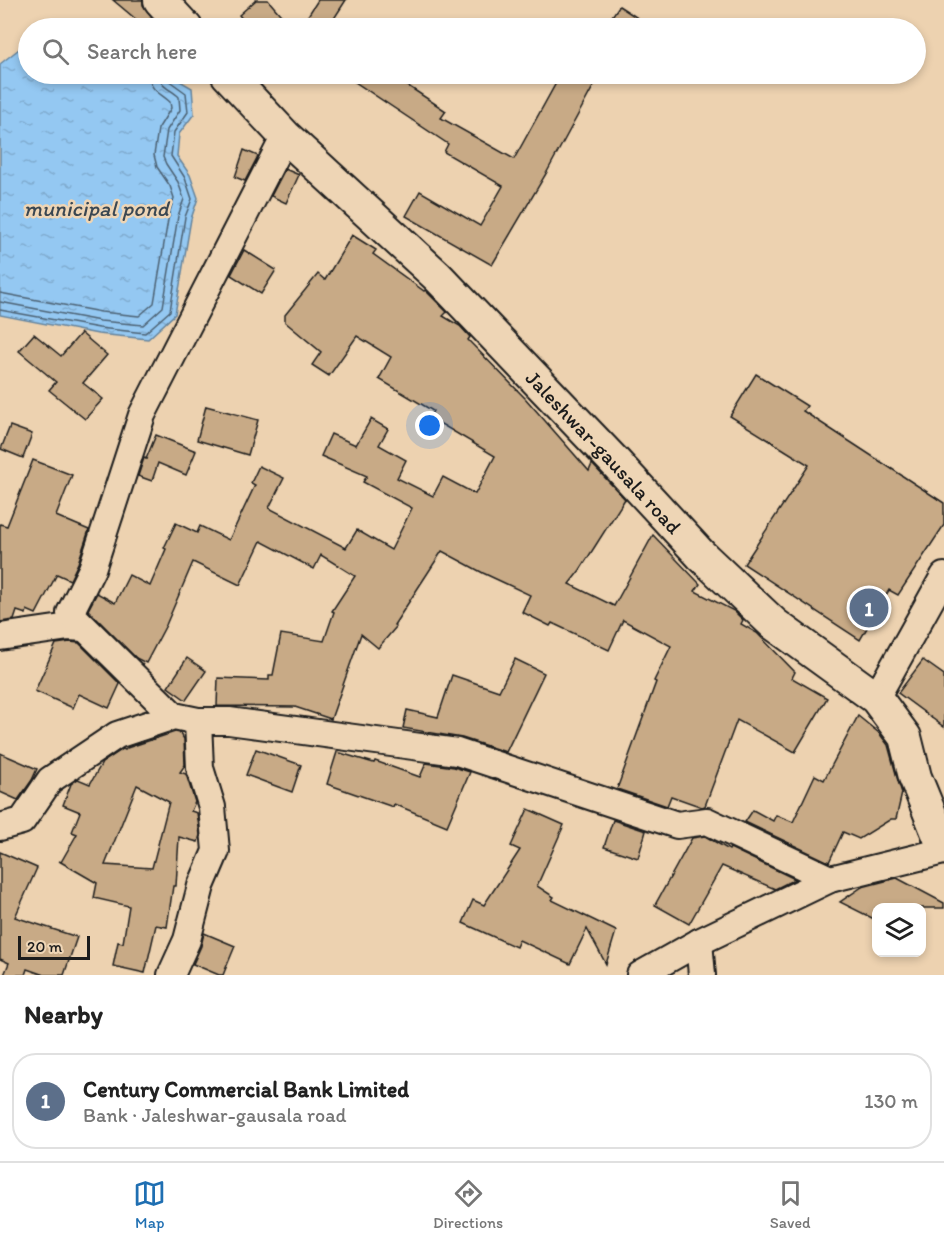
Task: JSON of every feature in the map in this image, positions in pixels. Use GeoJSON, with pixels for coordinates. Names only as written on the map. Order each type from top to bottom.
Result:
{"type":"FeatureCollection","features":[{"type":"Feature","properties":{"kind":"main road"},"geometry":{"type":"LineString","coordinates":[[160,0],[177,18]]}},
{"type":"Feature","properties":{"kind":"main road","name":"Jaleshwar-gausala road"},"geometry":{"type":"LineString","coordinates":[[236,84],[285,136],[437,276],[701,555],[774,624],[876,698],[905,737],[915,777],[944,849]]}},
{"type":"Feature","properties":{"kind":"street"},"geometry":{"type":"LineString","coordinates":[[171,975],[187,940],[201,886],[216,851],[212,807],[186,718],[69,613],[92,569],[142,415],[285,136]]}},
{"type":"Feature","properties":{"kind":"street"},"geometry":{"type":"LineString","coordinates":[[876,698],[944,576]]}},
{"type":"Feature","properties":{"kind":"street"},"geometry":{"type":"LineString","coordinates":[[0,637],[69,627],[84,628]]}},
{"type":"Feature","properties":{"kind":"street"},"geometry":{"type":"LineString","coordinates":[[0,827],[22,821],[50,780],[117,735],[186,718],[229,721],[457,752],[677,825],[707,820],[830,879]]}},
{"type":"Feature","properties":{"kind":"street"},"geometry":{"type":"LineString","coordinates":[[640,975],[699,942],[830,879],[944,849]]}},
{"type":"Feature","properties":{"kind":"street"},"geometry":{"type":"LineString","coordinates":[[699,942],[702,975]]}},
{"type":"Feature","properties":{"kind":"water","name":"municipal pond"},"geometry":{"type":"Polygon","coordinates":[[[18,50],[18,84],[185,84],[192,88],[194,114],[179,134],[177,156],[190,175],[198,198],[191,219],[175,314],[148,339],[98,334],[0,315],[0,64],[18,50]]]}},
{"type":"Feature","properties":{"kind":"building"},"geometry":{"type":"Polygon","coordinates":[[[113,0],[143,0],[143,5],[152,17],[134,18],[113,0]]]}},
{"type":"Feature","properties":{"kind":"building"},"geometry":{"type":"Polygon","coordinates":[[[256,0],[268,0],[283,18],[242,18],[239,15],[256,0]]]}},
{"type":"Feature","properties":{"kind":"building"},"geometry":{"type":"Polygon","coordinates":[[[318,0],[346,0],[334,18],[306,18],[318,0]]]}},
{"type":"Feature","properties":{"kind":"building"},"geometry":{"type":"Polygon","coordinates":[[[619,6],[638,18],[611,18],[619,6]]]}},
{"type":"Feature","properties":{"kind":"building"},"geometry":{"type":"Polygon","coordinates":[[[358,84],[405,84],[446,111],[441,118],[514,159],[555,84],[595,84],[547,172],[492,265],[406,216],[420,191],[480,226],[503,186],[444,152],[448,144],[358,84]]]}},
{"type":"Feature","properties":{"kind":"building"},"geometry":{"type":"Polygon","coordinates":[[[244,150],[258,156],[245,181],[235,177],[244,150]]]}},
{"type":"Feature","properties":{"kind":"building"},"geometry":{"type":"Polygon","coordinates":[[[285,169],[299,175],[286,203],[271,196],[285,169]]]}},
{"type":"Feature","properties":{"kind":"building"},"geometry":{"type":"Polygon","coordinates":[[[352,235],[376,250],[373,254],[425,290],[447,312],[443,316],[460,326],[470,337],[468,340],[525,398],[589,471],[592,464],[625,499],[569,584],[614,606],[653,535],[700,584],[695,591],[734,611],[743,620],[741,624],[757,633],[795,672],[792,678],[827,698],[795,752],[737,720],[705,806],[702,807],[671,796],[667,806],[617,789],[656,682],[654,681],[671,646],[623,620],[609,650],[552,623],[550,626],[522,612],[530,595],[442,551],[394,625],[396,627],[378,648],[361,634],[331,719],[295,707],[217,706],[218,678],[269,680],[269,675],[273,675],[281,634],[324,641],[334,612],[332,611],[355,576],[321,555],[314,569],[261,541],[240,585],[193,562],[166,625],[146,663],[136,658],[88,610],[97,593],[115,603],[129,575],[150,586],[176,523],[197,533],[200,526],[229,540],[255,485],[251,483],[259,466],[284,478],[269,508],[346,548],[357,530],[391,550],[412,508],[363,482],[367,476],[321,456],[331,434],[356,445],[371,419],[388,429],[379,445],[406,460],[397,478],[433,496],[443,477],[475,494],[495,456],[429,417],[433,411],[379,379],[391,357],[357,336],[329,376],[312,365],[321,352],[285,322],[285,315],[318,274],[325,280],[352,235]]]}},
{"type":"Feature","properties":{"kind":"building"},"geometry":{"type":"Polygon","coordinates":[[[244,250],[276,270],[261,294],[231,275],[244,250]]]}},
{"type":"Feature","properties":{"kind":"building"},"geometry":{"type":"Polygon","coordinates":[[[81,333],[107,355],[83,383],[103,399],[85,419],[49,390],[56,382],[19,351],[34,334],[61,356],[81,333]]]}},
{"type":"Feature","properties":{"kind":"building"},"geometry":{"type":"Polygon","coordinates":[[[756,374],[807,406],[803,411],[944,503],[944,525],[898,595],[889,590],[860,640],[744,564],[809,465],[730,416],[756,374]]]}},
{"type":"Feature","properties":{"kind":"building"},"geometry":{"type":"Polygon","coordinates":[[[206,406],[258,420],[248,455],[197,440],[206,406]]]}},
{"type":"Feature","properties":{"kind":"building"},"geometry":{"type":"Polygon","coordinates":[[[10,426],[32,434],[23,458],[1,449],[10,426]]]}},
{"type":"Feature","properties":{"kind":"building"},"geometry":{"type":"Polygon","coordinates":[[[156,435],[196,451],[186,475],[158,463],[152,481],[138,476],[144,458],[146,459],[156,435]]]}},
{"type":"Feature","properties":{"kind":"building"},"geometry":{"type":"Polygon","coordinates":[[[33,460],[72,475],[56,516],[89,530],[70,580],[57,574],[36,614],[27,610],[26,614],[17,611],[14,620],[0,622],[0,524],[7,526],[33,460]]]}},
{"type":"Feature","properties":{"kind":"building"},"geometry":{"type":"Polygon","coordinates":[[[79,643],[120,684],[109,708],[79,694],[73,708],[35,691],[56,644],[79,643]]]}},
{"type":"Feature","properties":{"kind":"building"},"geometry":{"type":"Polygon","coordinates":[[[187,658],[206,671],[186,700],[168,687],[187,658]]]}},
{"type":"Feature","properties":{"kind":"building"},"geometry":{"type":"Polygon","coordinates":[[[515,659],[544,673],[506,752],[462,738],[403,728],[407,710],[438,717],[452,675],[499,691],[515,659]]]}},
{"type":"Feature","properties":{"kind":"building"},"geometry":{"type":"Polygon","coordinates":[[[923,660],[944,675],[944,727],[898,693],[923,660]]]}},
{"type":"Feature","properties":{"kind":"building"},"geometry":{"type":"Polygon","coordinates":[[[858,716],[879,733],[888,745],[902,793],[896,819],[891,819],[859,839],[843,832],[829,862],[745,822],[753,810],[773,821],[776,815],[793,822],[815,775],[824,780],[858,716]]]}},
{"type":"Feature","properties":{"kind":"building"},"geometry":{"type":"Polygon","coordinates":[[[175,732],[180,733],[184,739],[185,765],[180,772],[186,774],[195,802],[191,811],[197,813],[200,835],[198,842],[179,837],[176,886],[173,886],[167,927],[156,925],[145,973],[113,966],[118,942],[123,943],[129,906],[94,898],[97,883],[59,861],[61,862],[77,834],[72,832],[80,812],[63,805],[71,784],[78,779],[90,784],[102,763],[127,748],[175,732]],[[137,785],[105,865],[152,868],[169,802],[137,785]]]}},
{"type":"Feature","properties":{"kind":"building"},"geometry":{"type":"Polygon","coordinates":[[[256,749],[301,765],[292,792],[246,775],[256,749]]]}},
{"type":"Feature","properties":{"kind":"building"},"geometry":{"type":"Polygon","coordinates":[[[337,752],[374,763],[375,761],[420,777],[426,763],[470,772],[447,826],[394,804],[393,807],[327,784],[337,752]]]}},
{"type":"Feature","properties":{"kind":"building"},"geometry":{"type":"Polygon","coordinates":[[[0,753],[37,769],[18,800],[0,792],[0,753]]]}},
{"type":"Feature","properties":{"kind":"building"},"geometry":{"type":"Polygon","coordinates":[[[528,809],[564,825],[537,886],[554,897],[552,900],[616,931],[606,964],[587,929],[570,964],[519,940],[516,947],[463,923],[473,900],[484,905],[520,850],[511,846],[528,809]]]}},
{"type":"Feature","properties":{"kind":"building"},"geometry":{"type":"Polygon","coordinates":[[[613,820],[646,831],[638,858],[604,847],[613,820]]]}},
{"type":"Feature","properties":{"kind":"building"},"geometry":{"type":"Polygon","coordinates":[[[705,836],[729,850],[730,848],[795,879],[775,889],[722,866],[689,924],[655,905],[692,838],[705,836]]]}},
{"type":"Feature","properties":{"kind":"building"},"geometry":{"type":"Polygon","coordinates":[[[0,852],[37,868],[15,917],[77,937],[64,975],[44,975],[27,969],[25,975],[4,975],[9,963],[0,959],[0,852]]]}},
{"type":"Feature","properties":{"kind":"building"},"geometry":{"type":"Polygon","coordinates":[[[897,878],[944,903],[944,908],[926,908],[926,903],[872,903],[872,918],[840,902],[862,887],[897,878]]]}},
{"type":"Feature","properties":{"kind":"building"},"geometry":{"type":"Polygon","coordinates":[[[204,933],[235,946],[223,975],[193,964],[204,933]]]}},
{"type":"Feature","properties":{"kind":"place","name":"Century Commercial Bank Limited"},"geometry":{"type":"Point","coordinates":[869,608]}}]}
